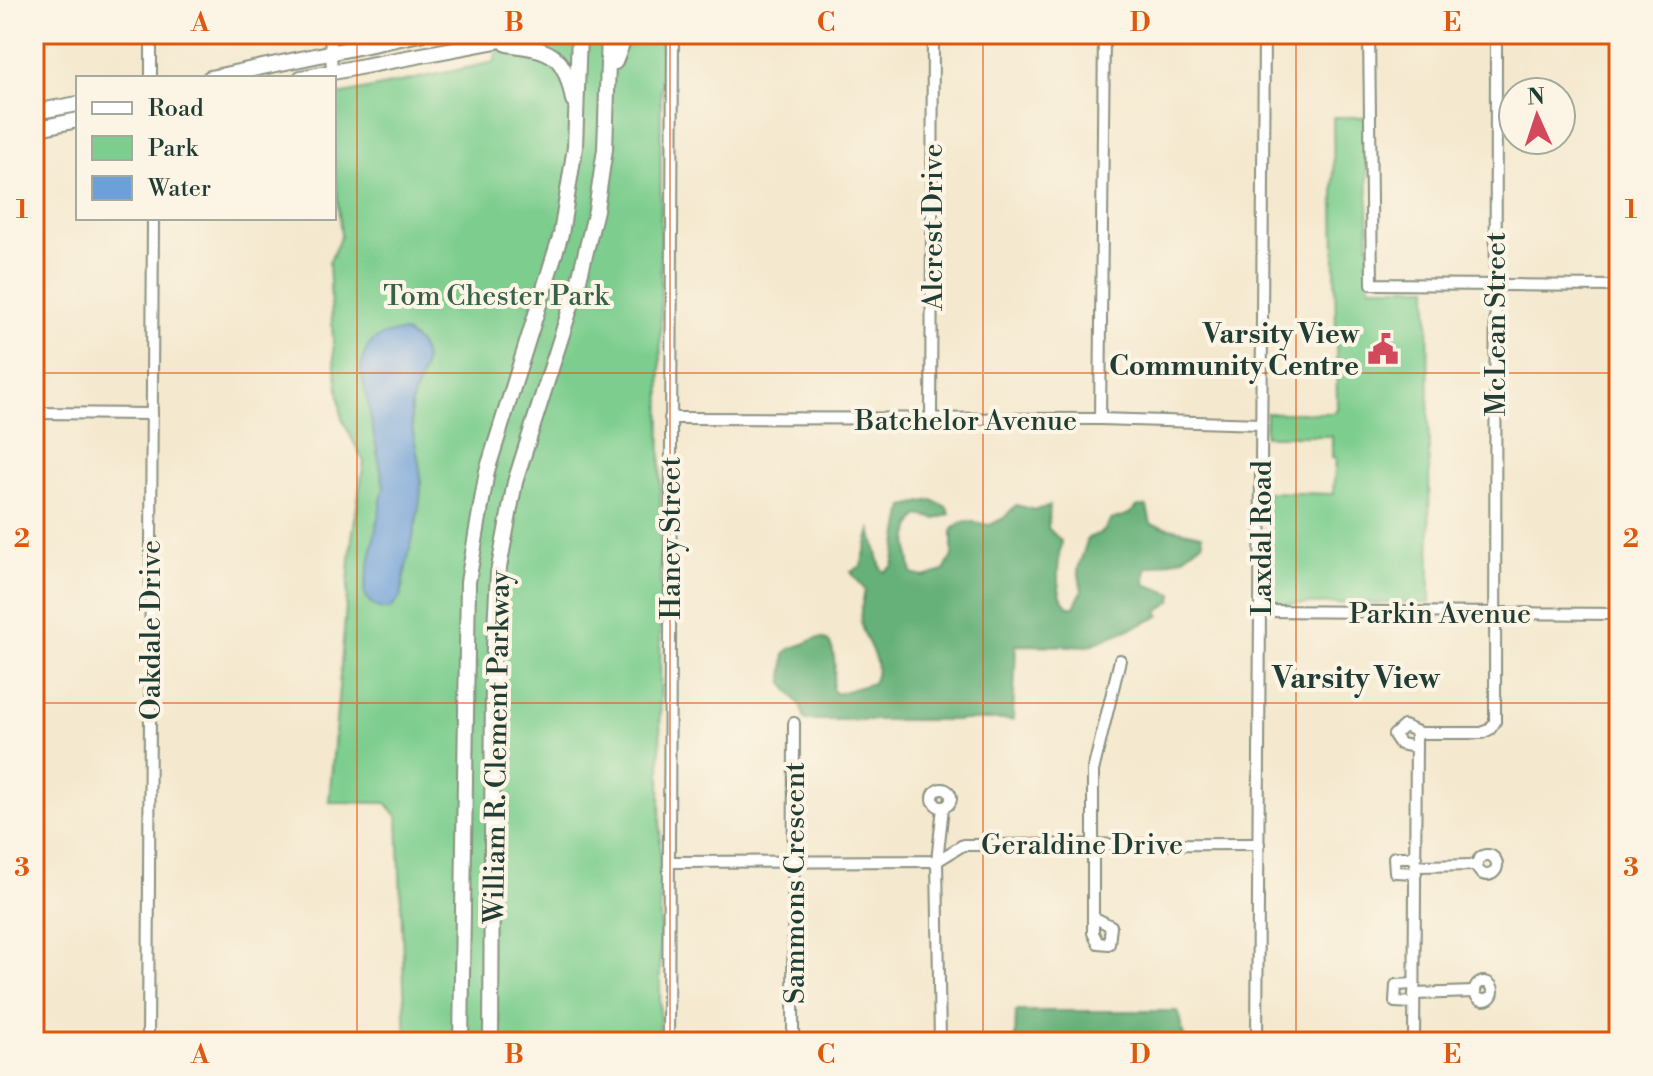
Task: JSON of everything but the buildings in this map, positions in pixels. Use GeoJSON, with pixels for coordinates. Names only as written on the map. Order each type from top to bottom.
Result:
{"type":"FeatureCollection","features":[{"type":"Feature","properties":{"kind":"main road"},"geometry":{"type":"LineString","coordinates":[[220,76],[420,34]]}},
{"type":"Feature","properties":{"kind":"main road"},"geometry":{"type":"LineString","coordinates":[[311,76],[533,34]]}},
{"type":"Feature","properties":{"kind":"main road","name":"William R. Clement Parkway"},"geometry":{"type":"LineString","coordinates":[[461,1042],[465,631],[470,560],[487,471],[561,234],[577,124],[579,34]]}},
{"type":"Feature","properties":{"kind":"main road","name":"William R. Clement Parkway"},"geometry":{"type":"LineString","coordinates":[[491,1042],[493,654],[498,573],[515,482],[578,284],[596,210],[609,89],[609,34]]}},
{"type":"Feature","properties":{"kind":"main road"},"geometry":{"type":"LineString","coordinates":[[609,89],[619,45],[626,34]]}},
{"type":"Feature","properties":{"kind":"main road"},"geometry":{"type":"LineString","coordinates":[[495,42],[539,48],[560,60],[567,74],[577,124]]}},
{"type":"Feature","properties":{"kind":"main road"},"geometry":{"type":"LineString","coordinates":[[34,112],[76,104]]}},
{"type":"Feature","properties":{"kind":"main road"},"geometry":{"type":"LineString","coordinates":[[34,129],[76,120]]}},
{"type":"Feature","properties":{"kind":"street"},"geometry":{"type":"LineString","coordinates":[[151,34],[151,76]]}},
{"type":"Feature","properties":{"kind":"street"},"geometry":{"type":"LineString","coordinates":[[330,34],[332,72]]}},
{"type":"Feature","properties":{"kind":"street","name":"Haney Street"},"geometry":{"type":"LineString","coordinates":[[668,1042],[673,34]]}},
{"type":"Feature","properties":{"kind":"street","name":"Alcrest Drive"},"geometry":{"type":"LineString","coordinates":[[931,421],[933,34]]}},
{"type":"Feature","properties":{"kind":"street"},"geometry":{"type":"LineString","coordinates":[[1100,419],[1104,34]]}},
{"type":"Feature","properties":{"kind":"street","name":"Laxdal Road"},"geometry":{"type":"LineString","coordinates":[[1257,1042],[1264,34]]}},
{"type":"Feature","properties":{"kind":"street"},"geometry":{"type":"LineString","coordinates":[[1369,34],[1372,284],[1619,286]]}},
{"type":"Feature","properties":{"kind":"street","name":"McLean Street"},"geometry":{"type":"LineString","coordinates":[[1420,733],[1482,733],[1495,722],[1496,34]]}},
{"type":"Feature","properties":{"kind":"street","name":"Oakdale Drive"},"geometry":{"type":"LineString","coordinates":[[148,1042],[153,220]]}},
{"type":"Feature","properties":{"kind":"street"},"geometry":{"type":"LineString","coordinates":[[34,413],[152,414]]}},
{"type":"Feature","properties":{"kind":"street","name":"Batchelor Avenue"},"geometry":{"type":"LineString","coordinates":[[670,418],[1100,419],[1261,424]]}},
{"type":"Feature","properties":{"kind":"street","name":"Parkin Avenue"},"geometry":{"type":"LineString","coordinates":[[1260,611],[1619,614]]}},
{"type":"Feature","properties":{"kind":"street"},"geometry":{"type":"LineString","coordinates":[[1093,917],[1093,771],[1120,660]]}},
{"type":"Feature","properties":{"kind":"street","name":"Sammons Crescent"},"geometry":{"type":"LineString","coordinates":[[793,1042],[794,723]]}},
{"type":"Feature","properties":{"kind":"street"},"geometry":{"type":"LineString","coordinates":[[1414,1042],[1416,747],[1420,733],[1404,726],[1394,735],[1400,744],[1416,747]]}},
{"type":"Feature","properties":{"kind":"street"},"geometry":{"type":"LineString","coordinates":[[940,1042],[937,861],[943,807]]}},
{"type":"Feature","properties":{"kind":"street","name":"Geraldine Drive"},"geometry":{"type":"LineString","coordinates":[[669,862],[937,861],[963,845],[1259,844]]}},
{"type":"Feature","properties":{"kind":"street"},"geometry":{"type":"LineString","coordinates":[[1416,865],[1477,865]]}},
{"type":"Feature","properties":{"kind":"street"},"geometry":{"type":"LineString","coordinates":[[1414,994],[1474,992]]}},
{"type":"Feature","properties":{"kind":"green space","name":"Tom Chester Park"},"geometry":{"type":"Polygon","coordinates":[[[498,34],[661,34],[660,1042],[406,1042],[398,817],[386,803],[329,802],[352,538],[364,462],[342,419],[334,360],[329,263],[341,236],[336,185],[336,96],[495,62],[498,34]]]}},
{"type":"Feature","properties":{"kind":"green space","name":"Varsity View Community Centre"},"geometry":{"type":"Polygon","coordinates":[[[1333,117],[1366,117],[1370,287],[1428,287],[1430,603],[1275,604],[1266,595],[1267,492],[1333,494],[1336,458],[1332,457],[1332,436],[1265,436],[1266,413],[1332,413],[1337,409],[1333,117]]]}},
{"type":"Feature","properties":{"kind":"green space"},"geometry":{"type":"Polygon","coordinates":[[[932,500],[947,507],[950,514],[937,519],[919,515],[914,521],[908,543],[912,574],[924,577],[944,571],[952,556],[952,531],[960,523],[970,521],[990,525],[1004,518],[1016,505],[1035,510],[1050,506],[1048,528],[1061,541],[1059,586],[1064,602],[1070,607],[1074,607],[1082,591],[1078,569],[1088,538],[1103,532],[1111,520],[1129,514],[1138,506],[1147,507],[1151,524],[1202,535],[1203,542],[1182,558],[1146,568],[1145,584],[1173,594],[1172,601],[1158,611],[1160,615],[1156,618],[1088,646],[1016,645],[1013,720],[805,720],[800,705],[783,683],[785,653],[818,638],[825,640],[833,652],[832,689],[836,694],[873,683],[876,662],[861,623],[865,590],[851,572],[861,566],[871,530],[881,568],[884,572],[893,566],[904,506],[932,500]]]}},
{"type":"Feature","properties":{"kind":"green space"},"geometry":{"type":"Polygon","coordinates":[[[1016,1011],[1178,1011],[1185,1042],[1015,1042],[1016,1011]]]}},
{"type":"Feature","properties":{"kind":"water"},"geometry":{"type":"Polygon","coordinates":[[[403,332],[415,340],[425,358],[411,407],[420,472],[420,496],[401,597],[390,609],[385,609],[371,603],[364,591],[384,486],[361,369],[365,352],[373,341],[386,334],[403,332]]]}},
{"type":"Feature","properties":{"kind":"place","name":"Varsity View Community Centre"},"geometry":{"type":"Point","coordinates":[1383,349]}},
{"type":"Feature","properties":{"kind":"district","name":"Varsity View"},"geometry":{"type":"Point","coordinates":[1356,678]}}]}
